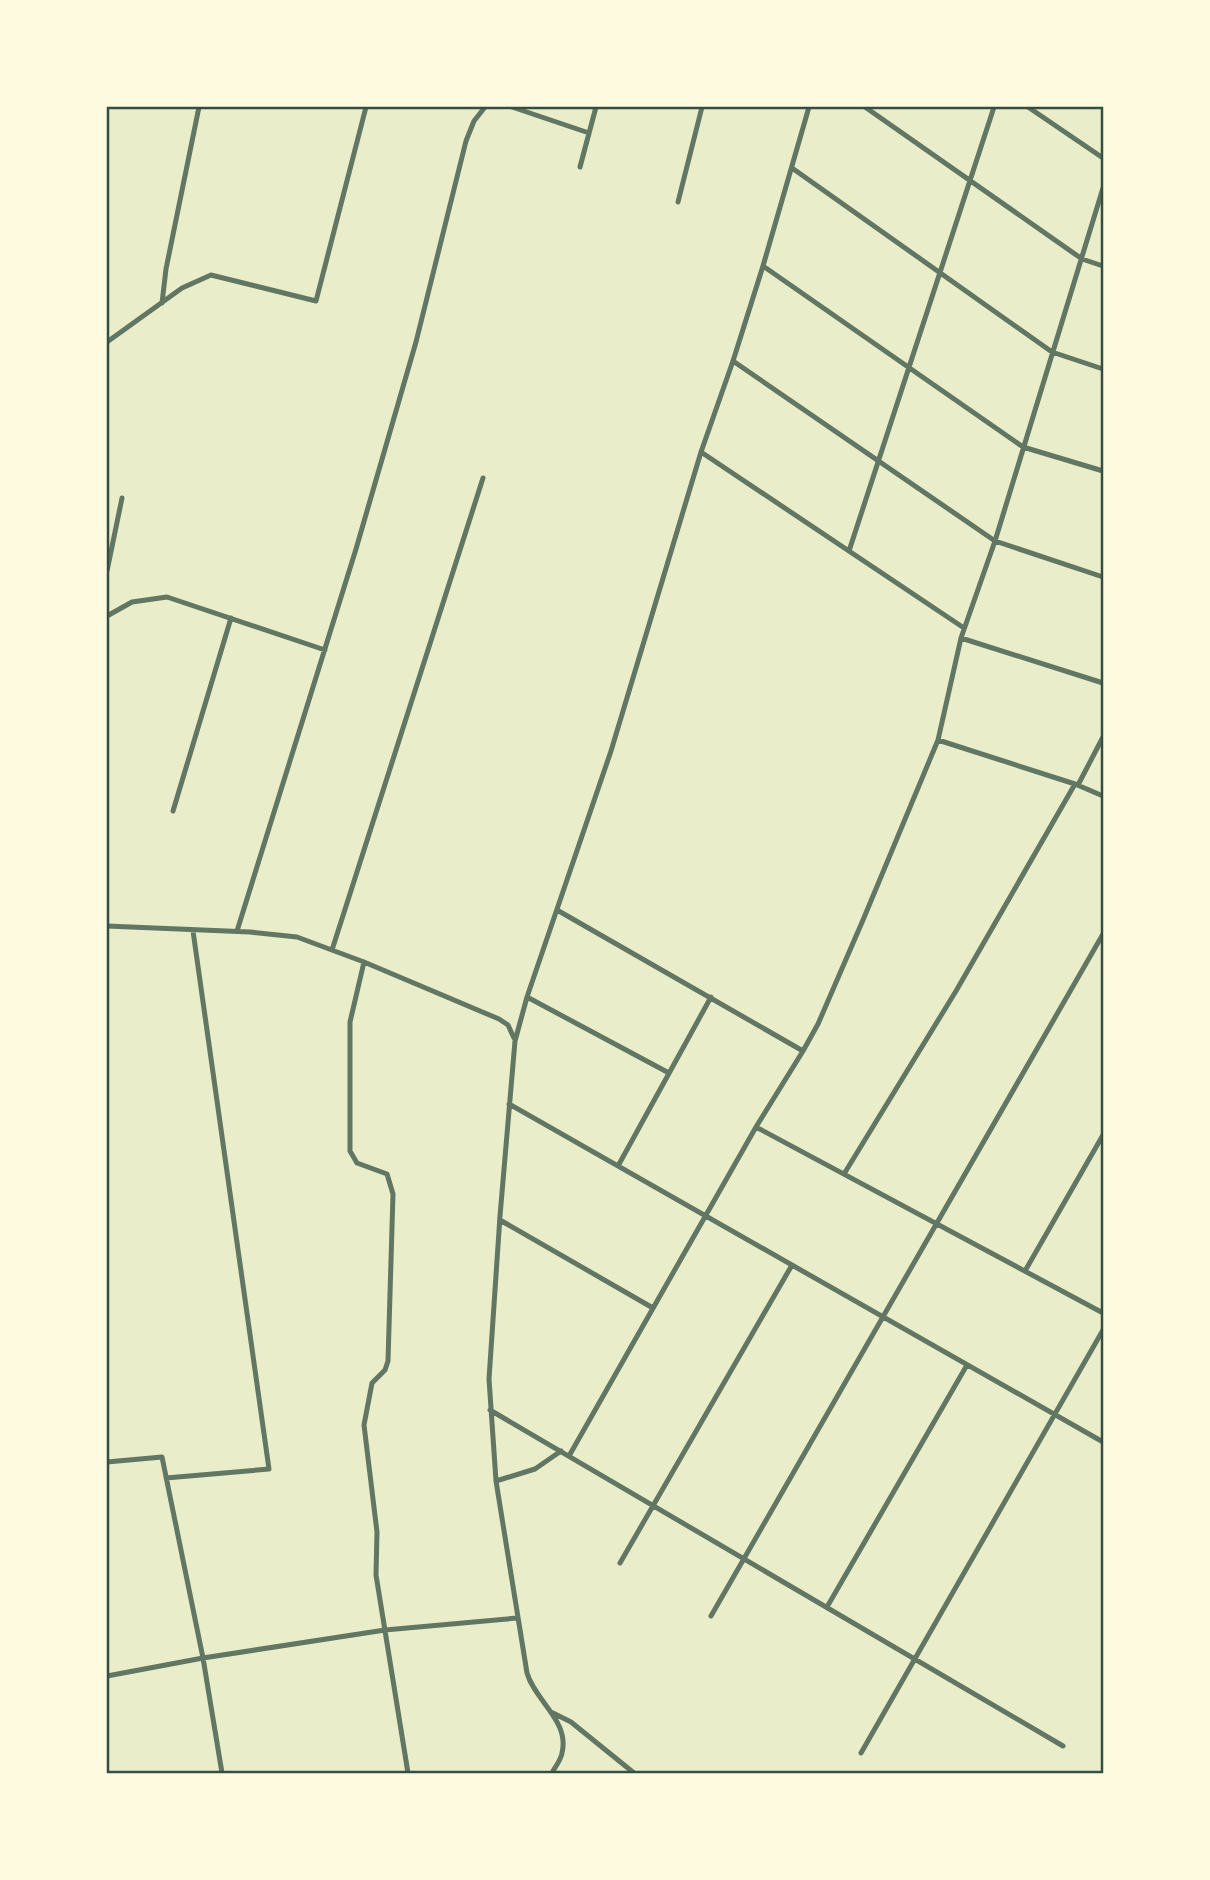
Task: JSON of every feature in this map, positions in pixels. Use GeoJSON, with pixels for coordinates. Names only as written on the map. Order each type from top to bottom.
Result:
{"type":"FeatureCollection","features":[{"type":"Feature","properties":{"kind":"street"},"geometry":{"type":"LineString","coordinates":[[162,303],[166,269],[199,107]]}},
{"type":"Feature","properties":{"kind":"street"},"geometry":{"type":"LineString","coordinates":[[107,342],[182,288],[211,275],[316,301],[366,107]]}},
{"type":"Feature","properties":{"kind":"street"},"geometry":{"type":"LineString","coordinates":[[237,931],[325,650],[416,342],[467,141],[474,121],[485,107]]}},
{"type":"Feature","properties":{"kind":"street"},"geometry":{"type":"LineString","coordinates":[[512,107],[589,133]]}},
{"type":"Feature","properties":{"kind":"street"},"geometry":{"type":"LineString","coordinates":[[580,167],[596,107]]}},
{"type":"Feature","properties":{"kind":"street"},"geometry":{"type":"LineString","coordinates":[[678,202],[702,107]]}},
{"type":"Feature","properties":{"kind":"street"},"geometry":{"type":"LineString","coordinates":[[552,1773],[563,1752],[563,1740],[557,1722],[529,1680],[496,1481],[490,1410],[489,1378],[499,1220],[515,1041],[527,997],[611,751],[701,452],[763,266],[808,107]]}},
{"type":"Feature","properties":{"kind":"street"},"geometry":{"type":"LineString","coordinates":[[865,107],[1082,259],[1103,266]]}},
{"type":"Feature","properties":{"kind":"street"},"geometry":{"type":"LineString","coordinates":[[849,551],[994,107]]}},
{"type":"Feature","properties":{"kind":"street"},"geometry":{"type":"LineString","coordinates":[[1028,107],[1103,158]]}},
{"type":"Feature","properties":{"kind":"street"},"geometry":{"type":"LineString","coordinates":[[792,168],[1052,352],[1103,369]]}},
{"type":"Feature","properties":{"kind":"street"},"geometry":{"type":"LineString","coordinates":[[569,1456],[756,1127],[818,1024],[863,920],[938,740],[961,638],[995,541],[1103,188]]}},
{"type":"Feature","properties":{"kind":"street"},"geometry":{"type":"LineString","coordinates":[[763,266],[1023,447],[1103,471]]}},
{"type":"Feature","properties":{"kind":"street"},"geometry":{"type":"LineString","coordinates":[[733,361],[995,541],[1103,577]]}},
{"type":"Feature","properties":{"kind":"street"},"geometry":{"type":"LineString","coordinates":[[701,452],[964,628]]}},
{"type":"Feature","properties":{"kind":"street"},"geometry":{"type":"LineString","coordinates":[[332,950],[483,478]]}},
{"type":"Feature","properties":{"kind":"street"},"geometry":{"type":"LineString","coordinates":[[107,571],[122,498]]}},
{"type":"Feature","properties":{"kind":"street"},"geometry":{"type":"LineString","coordinates":[[107,616],[132,602],[167,597],[325,650]]}},
{"type":"Feature","properties":{"kind":"street"},"geometry":{"type":"LineString","coordinates":[[173,811],[231,618]]}},
{"type":"Feature","properties":{"kind":"street"},"geometry":{"type":"LineString","coordinates":[[961,638],[1103,683]]}},
{"type":"Feature","properties":{"kind":"street"},"geometry":{"type":"LineString","coordinates":[[844,1174],[956,991],[1103,737]]}},
{"type":"Feature","properties":{"kind":"street"},"geometry":{"type":"LineString","coordinates":[[938,740],[1076,784],[1103,796]]}},
{"type":"Feature","properties":{"kind":"street"},"geometry":{"type":"LineString","coordinates":[[557,911],[803,1051]]}},
{"type":"Feature","properties":{"kind":"street"},"geometry":{"type":"LineString","coordinates":[[107,926],[237,931],[297,937],[499,1019],[508,1025],[515,1041]]}},
{"type":"Feature","properties":{"kind":"street"},"geometry":{"type":"LineString","coordinates":[[166,1478],[269,1469],[194,931]]}},
{"type":"Feature","properties":{"kind":"street"},"geometry":{"type":"LineString","coordinates":[[711,1616],[1103,934]]}},
{"type":"Feature","properties":{"kind":"street"},"geometry":{"type":"LineString","coordinates":[[364,962],[350,1022],[349,1151],[357,1163],[387,1174],[393,1194],[388,1360],[385,1370],[372,1383],[364,1425],[377,1532],[375,1570],[408,1773]]}},
{"type":"Feature","properties":{"kind":"street"},"geometry":{"type":"LineString","coordinates":[[527,997],[669,1073]]}},
{"type":"Feature","properties":{"kind":"street"},"geometry":{"type":"LineString","coordinates":[[618,1166],[711,997]]}},
{"type":"Feature","properties":{"kind":"street"},"geometry":{"type":"LineString","coordinates":[[509,1104],[1103,1442]]}},
{"type":"Feature","properties":{"kind":"street"},"geometry":{"type":"LineString","coordinates":[[756,1127],[1103,1313]]}},
{"type":"Feature","properties":{"kind":"street"},"geometry":{"type":"LineString","coordinates":[[1025,1271],[1103,1135]]}},
{"type":"Feature","properties":{"kind":"street"},"geometry":{"type":"LineString","coordinates":[[499,1220],[653,1308]]}},
{"type":"Feature","properties":{"kind":"street"},"geometry":{"type":"LineString","coordinates":[[620,1563],[792,1265]]}},
{"type":"Feature","properties":{"kind":"street"},"geometry":{"type":"LineString","coordinates":[[861,1753],[1103,1331]]}},
{"type":"Feature","properties":{"kind":"street"},"geometry":{"type":"LineString","coordinates":[[827,1607],[967,1365]]}},
{"type":"Feature","properties":{"kind":"street"},"geometry":{"type":"LineString","coordinates":[[490,1410],[1063,1746]]}},
{"type":"Feature","properties":{"kind":"street"},"geometry":{"type":"LineString","coordinates":[[496,1481],[535,1469],[561,1451]]}},
{"type":"Feature","properties":{"kind":"street"},"geometry":{"type":"LineString","coordinates":[[107,1462],[162,1457],[203,1658],[222,1773]]}},
{"type":"Feature","properties":{"kind":"street"},"geometry":{"type":"LineString","coordinates":[[107,1676],[385,1630],[517,1618]]}},
{"type":"Feature","properties":{"kind":"street"},"geometry":{"type":"LineString","coordinates":[[551,1712],[571,1722],[634,1773]]}}]}
